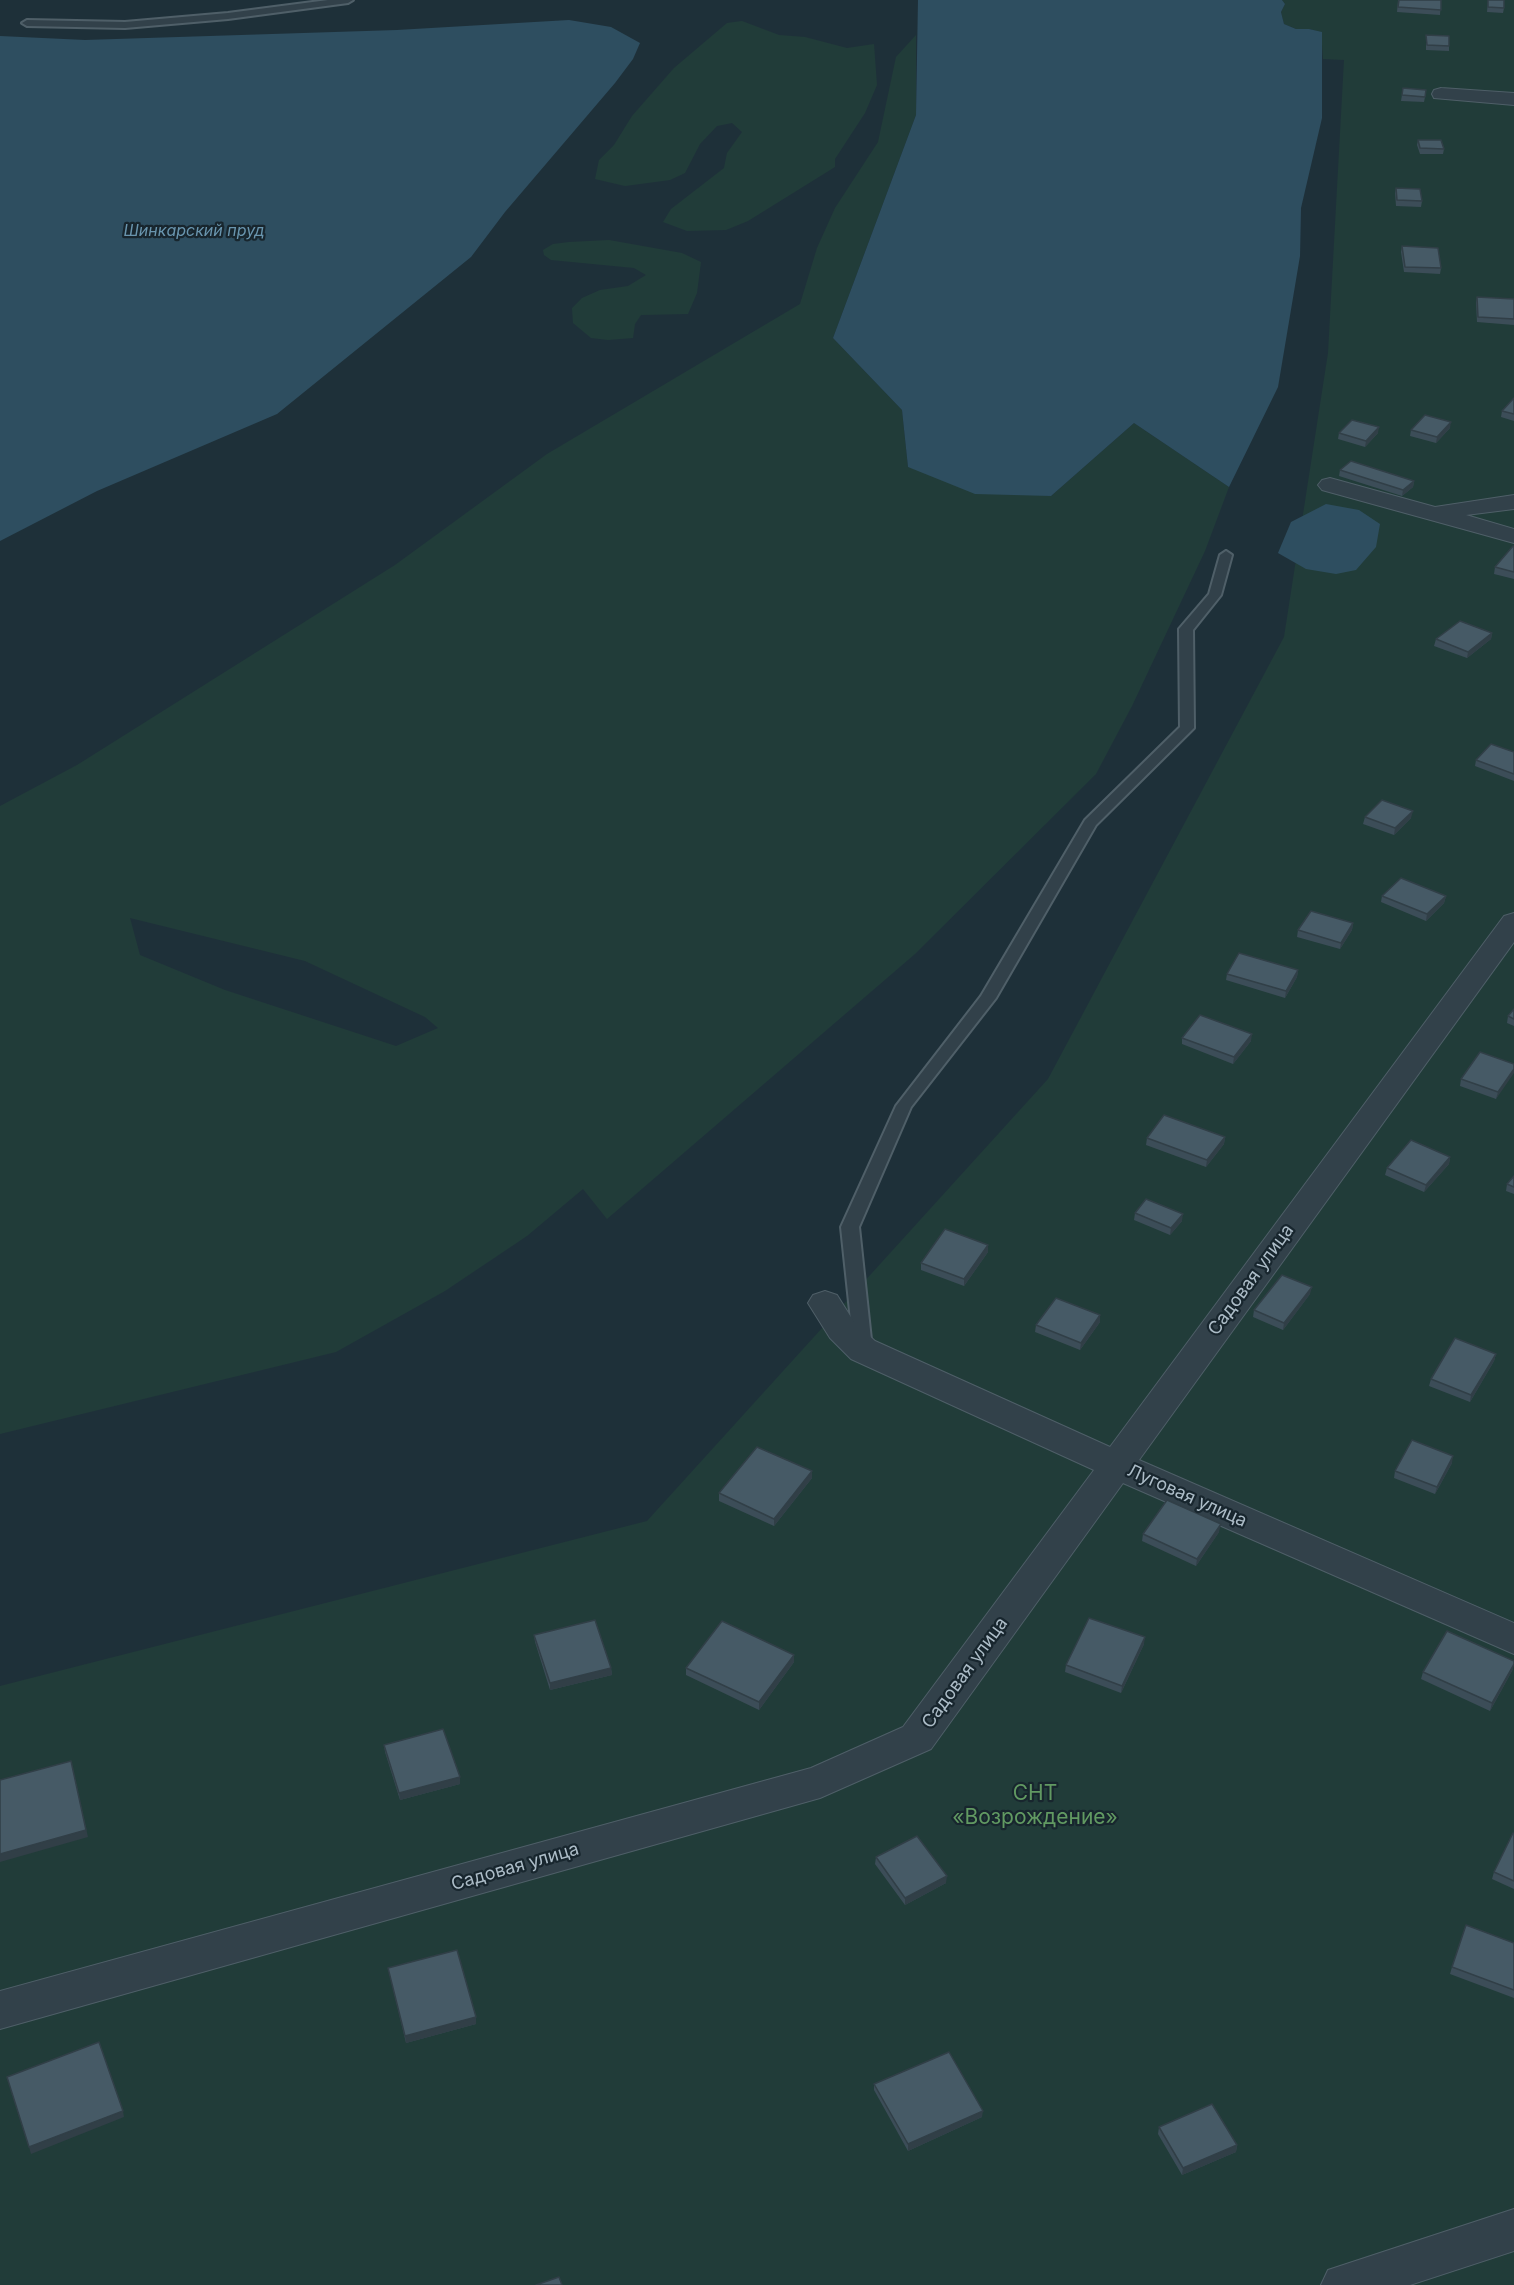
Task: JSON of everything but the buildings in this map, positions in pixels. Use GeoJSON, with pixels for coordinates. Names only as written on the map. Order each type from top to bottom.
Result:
{"type":"FeatureCollection","features":[{"type":"Feature","properties":{"kind":"street"},"geometry":{"type":"LineString","coordinates":[[1441,94],[1514,99]]}},
{"type":"Feature","properties":{"kind":"street"},"geometry":{"type":"LineString","coordinates":[[1330,485],[1514,536]]}},
{"type":"Feature","properties":{"kind":"street"},"geometry":{"type":"LineString","coordinates":[[1437,515],[1514,501]]}},
{"type":"Feature","properties":{"kind":"street","name":"Садовая улица"},"geometry":{"type":"LineString","coordinates":[[0,2010],[820,1782],[917,1738],[1514,922]]}},
{"type":"Feature","properties":{"kind":"street","name":"Луговая улица"},"geometry":{"type":"LineString","coordinates":[[825,1303],[842,1330],[863,1350],[1116,1465],[1514,1639]]}},
{"type":"Feature","properties":{"kind":"street"},"geometry":{"type":"LineString","coordinates":[[1344,2285],[1514,2230]]}},
{"type":"Feature","properties":{"kind":"lane"},"geometry":{"type":"LineString","coordinates":[[27,23],[125,25],[228,16],[348,0]]}},
{"type":"Feature","properties":{"kind":"lane"},"geometry":{"type":"LineString","coordinates":[[863,1350],[850,1227],[904,1107],[988,998],[1090,823],[1187,728],[1186,629],[1215,596],[1226,555]]}},
{"type":"Feature","properties":{"kind":"green space","name":"СНТ «Возрождение»"},"geometry":{"type":"Polygon","coordinates":[[[1282,0],[1514,0],[1514,2285],[0,2285],[0,1686],[647,1521],[1048,1079],[1284,637],[1328,353],[1344,60],[1323,59],[1321,32],[1296,29],[1284,24],[1281,12],[1285,4],[1282,0]]]}},
{"type":"Feature","properties":{"kind":"green space"},"geometry":{"type":"Polygon","coordinates":[[[742,21],[779,35],[805,37],[847,48],[874,44],[877,85],[865,113],[835,159],[835,167],[748,221],[726,230],[687,231],[663,222],[671,209],[724,168],[727,153],[742,132],[732,123],[717,126],[700,144],[685,173],[670,180],[625,186],[595,179],[599,160],[614,145],[632,116],[674,68],[727,23],[742,21]]]}},
{"type":"Feature","properties":{"kind":"green space"},"geometry":{"type":"Polygon","coordinates":[[[916,35],[916,115],[833,338],[902,410],[908,467],[1051,496],[1134,423],[1229,487],[1205,551],[1132,706],[1096,774],[915,954],[607,1219],[583,1189],[527,1236],[445,1291],[336,1352],[0,1434],[0,806],[77,765],[395,565],[547,454],[800,304],[817,248],[835,208],[878,142],[896,57],[916,35]],[[130,918],[140,955],[225,990],[396,1046],[438,1028],[425,1017],[305,961],[130,918]]]}},
{"type":"Feature","properties":{"kind":"green space"},"geometry":{"type":"Polygon","coordinates":[[[609,240],[682,253],[701,262],[697,293],[688,314],[641,315],[635,324],[633,338],[608,340],[591,338],[573,323],[572,308],[582,298],[600,290],[628,286],[646,275],[634,268],[551,260],[544,255],[543,250],[553,244],[609,240]]]}},
{"type":"Feature","properties":{"kind":"water"},"geometry":{"type":"Polygon","coordinates":[[[918,0],[1282,0],[1285,4],[1281,12],[1284,24],[1296,29],[1322,32],[1322,118],[1301,208],[1300,256],[1278,387],[1229,487],[1134,423],[1051,496],[975,494],[908,467],[902,410],[833,338],[916,115],[918,0]]]}},
{"type":"Feature","properties":{"kind":"water","name":"Шинкарский пруд"},"geometry":{"type":"Polygon","coordinates":[[[569,20],[611,27],[640,43],[633,59],[615,83],[505,212],[471,257],[277,414],[97,491],[0,541],[0,36],[85,40],[397,30],[569,20]]]}},
{"type":"Feature","properties":{"kind":"water"},"geometry":{"type":"Polygon","coordinates":[[[1326,504],[1359,510],[1380,524],[1376,547],[1356,570],[1336,574],[1306,569],[1278,553],[1291,522],[1326,504]]]}}]}
